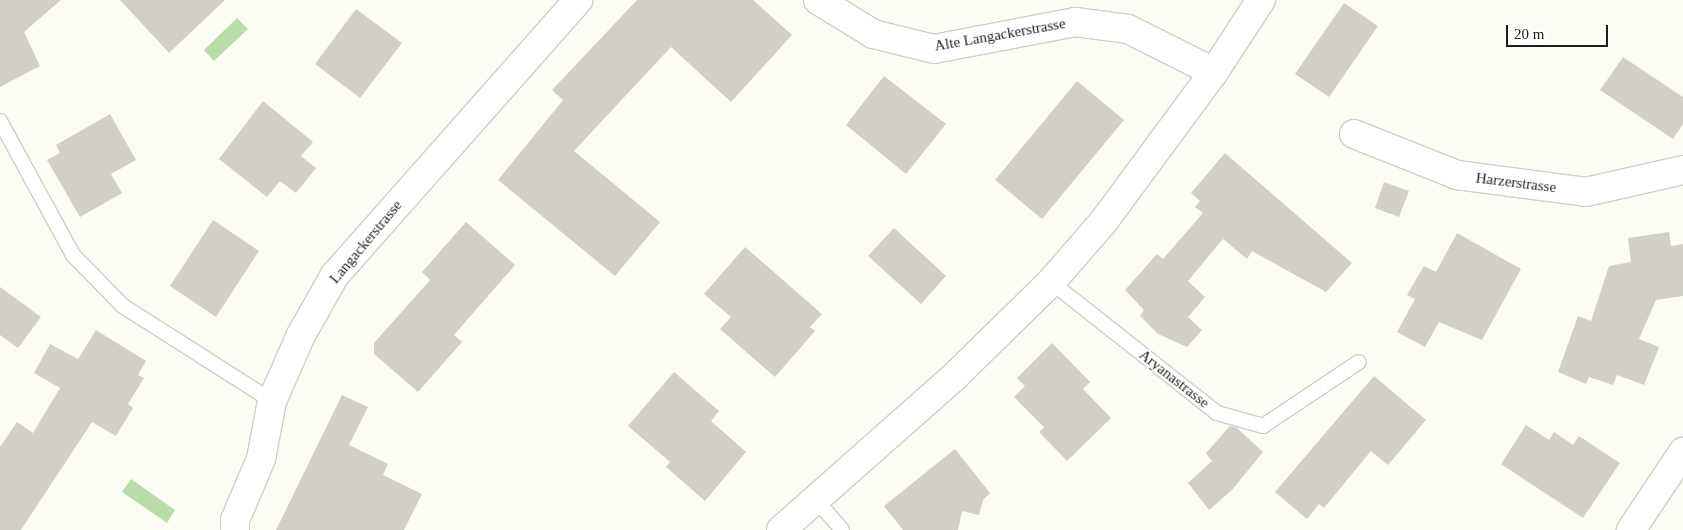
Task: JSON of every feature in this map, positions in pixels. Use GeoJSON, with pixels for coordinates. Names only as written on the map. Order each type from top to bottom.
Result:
{"type":"FeatureCollection","features":[{"type":"Feature","properties":{"kind":"street","name":"Langackerstrasse"},"geometry":{"type":"LineString","coordinates":[[235,530],[235,520],[261,459],[272,401],[301,335],[335,275],[578,0]]}},
{"type":"Feature","properties":{"kind":"street","name":"Alte Langackerstrasse"},"geometry":{"type":"LineString","coordinates":[[818,0],[873,34],[934,49],[1074,22],[1128,29],[1214,72]]}},
{"type":"Feature","properties":{"kind":"street"},"geometry":{"type":"LineString","coordinates":[[781,530],[817,501],[956,375],[1051,282],[1104,221],[1214,72],[1261,0]]}},
{"type":"Feature","properties":{"kind":"street","name":"Harzerstrasse"},"geometry":{"type":"LineString","coordinates":[[1354,134],[1457,176],[1586,192],[1683,170]]}},
{"type":"Feature","properties":{"kind":"street"},"geometry":{"type":"LineString","coordinates":[[1631,530],[1683,452]]}},
{"type":"Feature","properties":{"kind":"lane"},"geometry":{"type":"LineString","coordinates":[[0,121],[73,255],[123,306],[272,401]]}},
{"type":"Feature","properties":{"kind":"lane","name":"Aryanastrasse"},"geometry":{"type":"LineString","coordinates":[[1051,282],[1217,413],[1263,426],[1359,362]]}},
{"type":"Feature","properties":{"kind":"lane"},"geometry":{"type":"LineString","coordinates":[[817,501],[842,530]]}},
{"type":"Feature","properties":{"kind":"shaded area"},"geometry":{"type":"Polygon","coordinates":[[[237,18],[248,29],[214,61],[204,50],[237,18]]]}},
{"type":"Feature","properties":{"kind":"shaded area"},"geometry":{"type":"Polygon","coordinates":[[[131,479],[175,510],[167,523],[122,492],[131,479]]]}},
{"type":"Feature","properties":{"kind":"building"},"geometry":{"type":"Polygon","coordinates":[[[0,0],[61,0],[24,32],[40,66],[0,87],[0,0]]]}},
{"type":"Feature","properties":{"kind":"building"},"geometry":{"type":"Polygon","coordinates":[[[120,0],[225,0],[169,53],[120,0]]]}},
{"type":"Feature","properties":{"kind":"building"},"geometry":{"type":"Polygon","coordinates":[[[637,0],[753,0],[792,35],[731,102],[671,47],[574,151],[660,222],[615,276],[498,180],[563,100],[552,90],[637,0]]]}},
{"type":"Feature","properties":{"kind":"building"},"geometry":{"type":"Polygon","coordinates":[[[1344,3],[1378,26],[1329,97],[1295,74],[1344,3]]]}},
{"type":"Feature","properties":{"kind":"building"},"geometry":{"type":"Polygon","coordinates":[[[356,9],[402,43],[360,98],[315,64],[356,9]]]}},
{"type":"Feature","properties":{"kind":"building"},"geometry":{"type":"Polygon","coordinates":[[[1623,57],[1683,97],[1683,124],[1673,139],[1600,90],[1623,57]]]}},
{"type":"Feature","properties":{"kind":"building"},"geometry":{"type":"Polygon","coordinates":[[[884,76],[946,124],[906,174],[846,125],[884,76]]]}},
{"type":"Feature","properties":{"kind":"building"},"geometry":{"type":"Polygon","coordinates":[[[1077,81],[1124,120],[1042,219],[995,180],[1077,81]]]}},
{"type":"Feature","properties":{"kind":"building"},"geometry":{"type":"Polygon","coordinates":[[[263,101],[313,142],[301,156],[316,168],[296,193],[280,181],[267,197],[219,159],[263,101]]]}},
{"type":"Feature","properties":{"kind":"building"},"geometry":{"type":"Polygon","coordinates":[[[110,114],[136,160],[111,174],[122,193],[80,217],[47,160],[60,153],[56,145],[110,114]]]}},
{"type":"Feature","properties":{"kind":"building"},"geometry":{"type":"Polygon","coordinates":[[[1225,153],[1352,263],[1326,292],[1252,251],[1247,259],[1223,239],[1188,281],[1205,297],[1188,317],[1202,330],[1187,347],[1158,334],[1140,316],[1144,310],[1125,290],[1157,254],[1163,259],[1203,213],[1195,207],[1200,201],[1191,193],[1225,153]]]}},
{"type":"Feature","properties":{"kind":"building"},"geometry":{"type":"Polygon","coordinates":[[[1384,182],[1409,191],[1399,217],[1375,208],[1384,182]]]}},
{"type":"Feature","properties":{"kind":"building"},"geometry":{"type":"Polygon","coordinates":[[[213,220],[259,251],[216,317],[170,286],[213,220]]]}},
{"type":"Feature","properties":{"kind":"building"},"geometry":{"type":"Polygon","coordinates":[[[466,222],[515,265],[454,335],[462,342],[418,392],[374,354],[374,343],[430,280],[422,272],[466,222]]]}},
{"type":"Feature","properties":{"kind":"building"},"geometry":{"type":"Polygon","coordinates":[[[894,228],[946,276],[921,304],[868,256],[894,228]]]}},
{"type":"Feature","properties":{"kind":"building"},"geometry":{"type":"Polygon","coordinates":[[[1669,232],[1671,246],[1683,244],[1683,296],[1656,300],[1639,339],[1659,347],[1644,385],[1617,375],[1613,385],[1589,377],[1586,384],[1558,372],[1578,316],[1591,321],[1609,266],[1631,262],[1628,238],[1669,232]]]}},
{"type":"Feature","properties":{"kind":"building"},"geometry":{"type":"Polygon","coordinates":[[[1457,233],[1521,269],[1482,340],[1439,322],[1425,347],[1397,332],[1415,299],[1407,295],[1424,266],[1436,272],[1457,233]]]}},
{"type":"Feature","properties":{"kind":"building"},"geometry":{"type":"Polygon","coordinates":[[[745,247],[822,314],[810,327],[815,331],[775,377],[720,329],[731,317],[704,294],[745,247]]]}},
{"type":"Feature","properties":{"kind":"building"},"geometry":{"type":"Polygon","coordinates":[[[0,287],[41,317],[18,348],[0,335],[0,287]]]}},
{"type":"Feature","properties":{"kind":"building"},"geometry":{"type":"Polygon","coordinates":[[[96,330],[146,361],[138,375],[144,378],[128,404],[133,408],[116,436],[92,422],[21,530],[0,530],[0,447],[17,422],[33,433],[60,388],[34,373],[50,344],[78,359],[96,330]]]}},
{"type":"Feature","properties":{"kind":"building"},"geometry":{"type":"Polygon","coordinates":[[[1052,343],[1090,382],[1083,389],[1111,418],[1067,461],[1039,432],[1044,427],[1014,397],[1025,386],[1017,378],[1052,343]]]}},
{"type":"Feature","properties":{"kind":"building"},"geometry":{"type":"Polygon","coordinates":[[[674,372],[719,411],[711,421],[746,452],[705,501],[666,467],[670,462],[628,426],[674,372]]]}},
{"type":"Feature","properties":{"kind":"building"},"geometry":{"type":"Polygon","coordinates":[[[1374,376],[1426,420],[1388,465],[1371,451],[1324,508],[1319,504],[1307,519],[1275,492],[1374,376]]]}},
{"type":"Feature","properties":{"kind":"building"},"geometry":{"type":"Polygon","coordinates":[[[342,395],[368,407],[349,445],[388,464],[383,475],[422,494],[404,530],[276,530],[342,395]]]}},
{"type":"Feature","properties":{"kind":"building"},"geometry":{"type":"Polygon","coordinates":[[[1526,425],[1549,440],[1554,432],[1573,445],[1579,436],[1620,463],[1583,518],[1501,464],[1526,425]]]}},
{"type":"Feature","properties":{"kind":"building"},"geometry":{"type":"Polygon","coordinates":[[[1230,426],[1237,428],[1263,452],[1232,490],[1209,510],[1188,483],[1212,461],[1206,453],[1230,426]]]}},
{"type":"Feature","properties":{"kind":"building"},"geometry":{"type":"Polygon","coordinates":[[[955,449],[990,493],[983,500],[979,515],[962,511],[958,530],[903,530],[884,506],[955,449]]]}}]}
